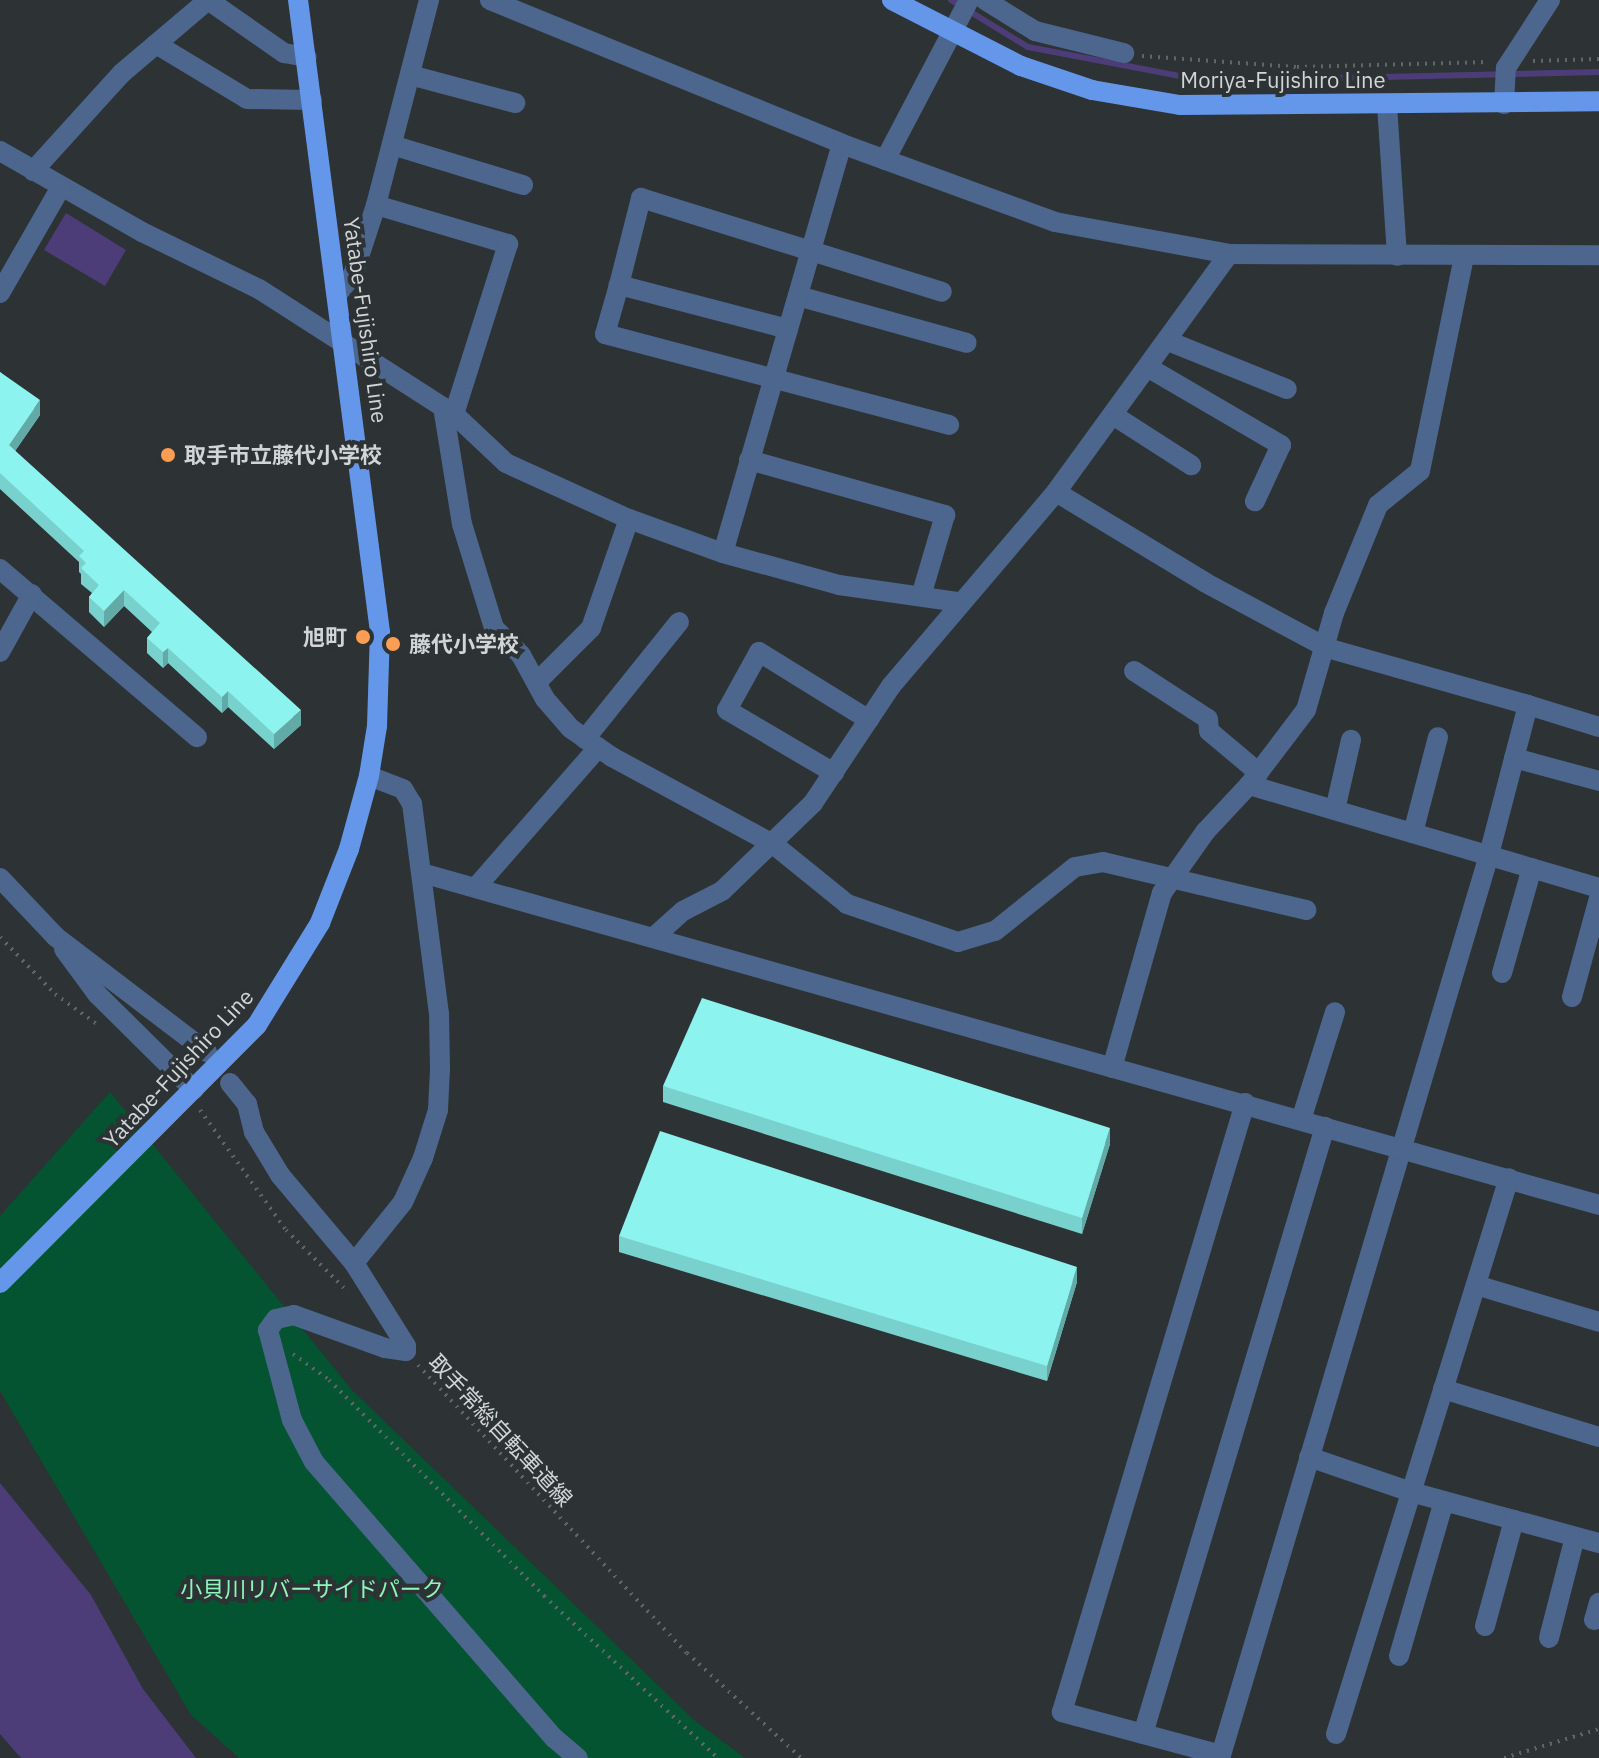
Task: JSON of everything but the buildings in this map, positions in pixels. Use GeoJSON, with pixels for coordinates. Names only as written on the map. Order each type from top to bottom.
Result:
{"type":"FeatureCollection","features":[{"type":"Feature","properties":{"kind":"main road","name":"Yatabe-Fujishiro Line"},"geometry":{"type":"LineString","coordinates":[[0,1283],[153,1132],[196,1098],[257,1025],[303,957],[338,883],[369,776],[377,726],[380,632],[298,0]]}},
{"type":"Feature","properties":{"kind":"main road","name":"Moriya-Fujishiro Line"},"geometry":{"type":"LineString","coordinates":[[892,0],[952,35],[1092,90],[1180,105],[1599,101]]}},
{"type":"Feature","properties":{"kind":"street"},"geometry":{"type":"LineString","coordinates":[[33,171],[122,73],[208,0],[284,53],[307,57]]}},
{"type":"Feature","properties":{"kind":"street"},"geometry":{"type":"LineString","coordinates":[[338,293],[353,275],[376,205],[429,0]]}},
{"type":"Feature","properties":{"kind":"street"},"geometry":{"type":"LineString","coordinates":[[493,0],[842,144],[1055,222],[1229,254],[1599,255]]}},
{"type":"Feature","properties":{"kind":"street"},"geometry":{"type":"LineString","coordinates":[[885,160],[969,0]]}},
{"type":"Feature","properties":{"kind":"street"},"geometry":{"type":"LineString","coordinates":[[985,0],[1035,31],[1124,53]]}},
{"type":"Feature","properties":{"kind":"street"},"geometry":{"type":"LineString","coordinates":[[1504,104],[1506,68],[1550,0]]}},
{"type":"Feature","properties":{"kind":"street"},"geometry":{"type":"LineString","coordinates":[[156,44],[247,99],[312,100]]}},
{"type":"Feature","properties":{"kind":"street"},"geometry":{"type":"LineString","coordinates":[[410,75],[515,103]]}},
{"type":"Feature","properties":{"kind":"street"},"geometry":{"type":"LineString","coordinates":[[1387,105],[1397,256]]}},
{"type":"Feature","properties":{"kind":"street"},"geometry":{"type":"LineString","coordinates":[[723,553],[842,144]]}},
{"type":"Feature","properties":{"kind":"street"},"geometry":{"type":"LineString","coordinates":[[392,145],[523,185]]}},
{"type":"Feature","properties":{"kind":"street"},"geometry":{"type":"LineString","coordinates":[[0,151],[61,187],[246,282],[448,411],[506,463],[629,519],[723,553],[839,585],[959,602]]}},
{"type":"Feature","properties":{"kind":"street"},"geometry":{"type":"LineString","coordinates":[[0,293],[61,187]]}},
{"type":"Feature","properties":{"kind":"street"},"geometry":{"type":"LineString","coordinates":[[942,292],[810,255],[641,198],[605,334],[949,425]]}},
{"type":"Feature","properties":{"kind":"street"},"geometry":{"type":"LineString","coordinates":[[376,205],[508,244],[448,411],[462,524],[494,628],[521,655],[538,681],[545,699],[592,743],[676,795],[773,844],[847,904],[958,942],[995,931],[1075,867],[1103,862],[1170,881],[1306,910]]}},
{"type":"Feature","properties":{"kind":"street"},"geometry":{"type":"LineString","coordinates":[[654,937],[683,911],[722,891],[773,844],[834,773],[869,720],[959,602],[1056,492],[1229,254]]}},
{"type":"Feature","properties":{"kind":"street"},"geometry":{"type":"LineString","coordinates":[[1112,1068],[1162,893],[1205,832],[1254,779],[1306,710],[1327,648],[1334,613],[1378,505],[1420,471],[1464,257]]}},
{"type":"Feature","properties":{"kind":"street"},"geometry":{"type":"LineString","coordinates":[[619,285],[788,329]]}},
{"type":"Feature","properties":{"kind":"street"},"geometry":{"type":"LineString","coordinates":[[798,296],[967,343]]}},
{"type":"Feature","properties":{"kind":"street"},"geometry":{"type":"LineString","coordinates":[[1168,341],[1287,389]]}},
{"type":"Feature","properties":{"kind":"street"},"geometry":{"type":"LineString","coordinates":[[1149,368],[1281,445],[1255,501]]}},
{"type":"Feature","properties":{"kind":"street"},"geometry":{"type":"LineString","coordinates":[[1113,415],[1191,465]]}},
{"type":"Feature","properties":{"kind":"street"},"geometry":{"type":"LineString","coordinates":[[749,460],[945,515],[921,596]]}},
{"type":"Feature","properties":{"kind":"street"},"geometry":{"type":"LineString","coordinates":[[1056,492],[1206,583],[1327,648],[1599,727]]}},
{"type":"Feature","properties":{"kind":"street"},"geometry":{"type":"LineString","coordinates":[[538,681],[591,628],[629,519]]}},
{"type":"Feature","properties":{"kind":"street"},"geometry":{"type":"LineString","coordinates":[[0,569],[197,737]]}},
{"type":"Feature","properties":{"kind":"street"},"geometry":{"type":"LineString","coordinates":[[0,652],[32,594]]}},
{"type":"Feature","properties":{"kind":"street"},"geometry":{"type":"LineString","coordinates":[[477,886],[592,743],[679,622]]}},
{"type":"Feature","properties":{"kind":"street"},"geometry":{"type":"LineString","coordinates":[[834,773],[727,710],[759,652],[869,720]]}},
{"type":"Feature","properties":{"kind":"street"},"geometry":{"type":"LineString","coordinates":[[1134,671],[1208,719],[1209,731],[1254,779],[1335,810],[1599,888]]}},
{"type":"Feature","properties":{"kind":"street"},"geometry":{"type":"LineString","coordinates":[[1245,1103],[1062,1712],[1221,1755],[1489,855],[1528,705]]}},
{"type":"Feature","properties":{"kind":"street"},"geometry":{"type":"LineString","coordinates":[[1413,833],[1438,737]]}},
{"type":"Feature","properties":{"kind":"street"},"geometry":{"type":"LineString","coordinates":[[1335,810],[1351,740]]}},
{"type":"Feature","properties":{"kind":"street"},"geometry":{"type":"LineString","coordinates":[[1514,758],[1599,781]]}},
{"type":"Feature","properties":{"kind":"street"},"geometry":{"type":"LineString","coordinates":[[354,1263],[403,1202],[438,1110],[439,1014],[422,873],[408,796],[403,789],[369,776]]}},
{"type":"Feature","properties":{"kind":"street"},"geometry":{"type":"LineString","coordinates":[[1502,973],[1532,868]]}},
{"type":"Feature","properties":{"kind":"street"},"geometry":{"type":"LineString","coordinates":[[422,873],[477,886],[1399,1149],[1598,1200]]}},
{"type":"Feature","properties":{"kind":"street"},"geometry":{"type":"LineString","coordinates":[[0,878],[56,937],[97,994],[196,1098]]}},
{"type":"Feature","properties":{"kind":"street"},"geometry":{"type":"LineString","coordinates":[[1572,997],[1599,898]]}},
{"type":"Feature","properties":{"kind":"street"},"geometry":{"type":"LineString","coordinates":[[56,937],[207,1052]]}},
{"type":"Feature","properties":{"kind":"street"},"geometry":{"type":"LineString","coordinates":[[1301,1120],[1335,1012]]}},
{"type":"Feature","properties":{"kind":"street"},"geometry":{"type":"LineString","coordinates":[[230,1083],[247,1104],[254,1132],[280,1175],[354,1263],[399,1330],[406,1351]]}},
{"type":"Feature","properties":{"kind":"street"},"geometry":{"type":"LineString","coordinates":[[1143,1734],[1325,1127]]}},
{"type":"Feature","properties":{"kind":"street"},"geometry":{"type":"LineString","coordinates":[[1336,1734],[1509,1178]]}},
{"type":"Feature","properties":{"kind":"street"},"geometry":{"type":"LineString","coordinates":[[1476,1285],[1599,1322]]}},
{"type":"Feature","properties":{"kind":"street"},"geometry":{"type":"LineString","coordinates":[[406,1351],[294,1315],[276,1319],[268,1330],[269,1344],[292,1420],[314,1462],[543,1727],[578,1758]]}},
{"type":"Feature","properties":{"kind":"street"},"geometry":{"type":"LineString","coordinates":[[1443,1389],[1599,1437]]}},
{"type":"Feature","properties":{"kind":"street"},"geometry":{"type":"LineString","coordinates":[[1309,1457],[1411,1492],[1599,1543]]}},
{"type":"Feature","properties":{"kind":"street"},"geometry":{"type":"LineString","coordinates":[[1399,1656],[1444,1501]]}},
{"type":"Feature","properties":{"kind":"street"},"geometry":{"type":"LineString","coordinates":[[1485,1626],[1514,1520]]}},
{"type":"Feature","properties":{"kind":"street"},"geometry":{"type":"LineString","coordinates":[[1549,1638],[1575,1537]]}},
{"type":"Feature","properties":{"kind":"path"},"geometry":{"type":"LineString","coordinates":[[1124,53],[1297,67],[1599,59]]}},
{"type":"Feature","properties":{"kind":"path"},"geometry":{"type":"LineString","coordinates":[[196,1098],[286,1230],[351,1296]]}},
{"type":"Feature","properties":{"kind":"path"},"geometry":{"type":"LineString","coordinates":[[269,1344],[299,1357],[329,1380],[544,1596],[718,1758]]}},
{"type":"Feature","properties":{"kind":"path","name":"取手常総自転車道線"},"geometry":{"type":"LineString","coordinates":[[406,1351],[687,1653],[801,1758]]}},
{"type":"Feature","properties":{"kind":"path"},"geometry":{"type":"LineString","coordinates":[[1504,1758],[1599,1729]]}},
{"type":"Feature","properties":{"kind":"green space","name":"小貝川リバーサイドパーク"},"geometry":{"type":"Polygon","coordinates":[[[110,1092],[352,1390],[695,1721],[745,1758],[239,1758],[191,1715],[0,1391],[0,1216],[110,1092]]]}},
{"type":"Feature","properties":{"kind":"shaded area"},"geometry":{"type":"Polygon","coordinates":[[[66,213],[126,250],[105,286],[44,250],[66,213]]]}},
{"type":"Feature","properties":{"kind":"shaded area"},"geometry":{"type":"Polygon","coordinates":[[[0,1483],[91,1595],[143,1689],[196,1758],[21,1758],[0,1734],[0,1483]]]}},
{"type":"Feature","properties":{"kind":"waterway"},"geometry":{"type":"LineString","coordinates":[[951,0],[1028,47],[1207,81],[1599,72]]}},
{"type":"Feature","properties":{"kind":"place","name":"取手市立藤代小学校"},"geometry":{"type":"Point","coordinates":[168,455]}},
{"type":"Feature","properties":{"kind":"place","name":"旭町"},"geometry":{"type":"Point","coordinates":[363,637]}},
{"type":"Feature","properties":{"kind":"place","name":"藤代小学校"},"geometry":{"type":"Point","coordinates":[393,644]}}]}
